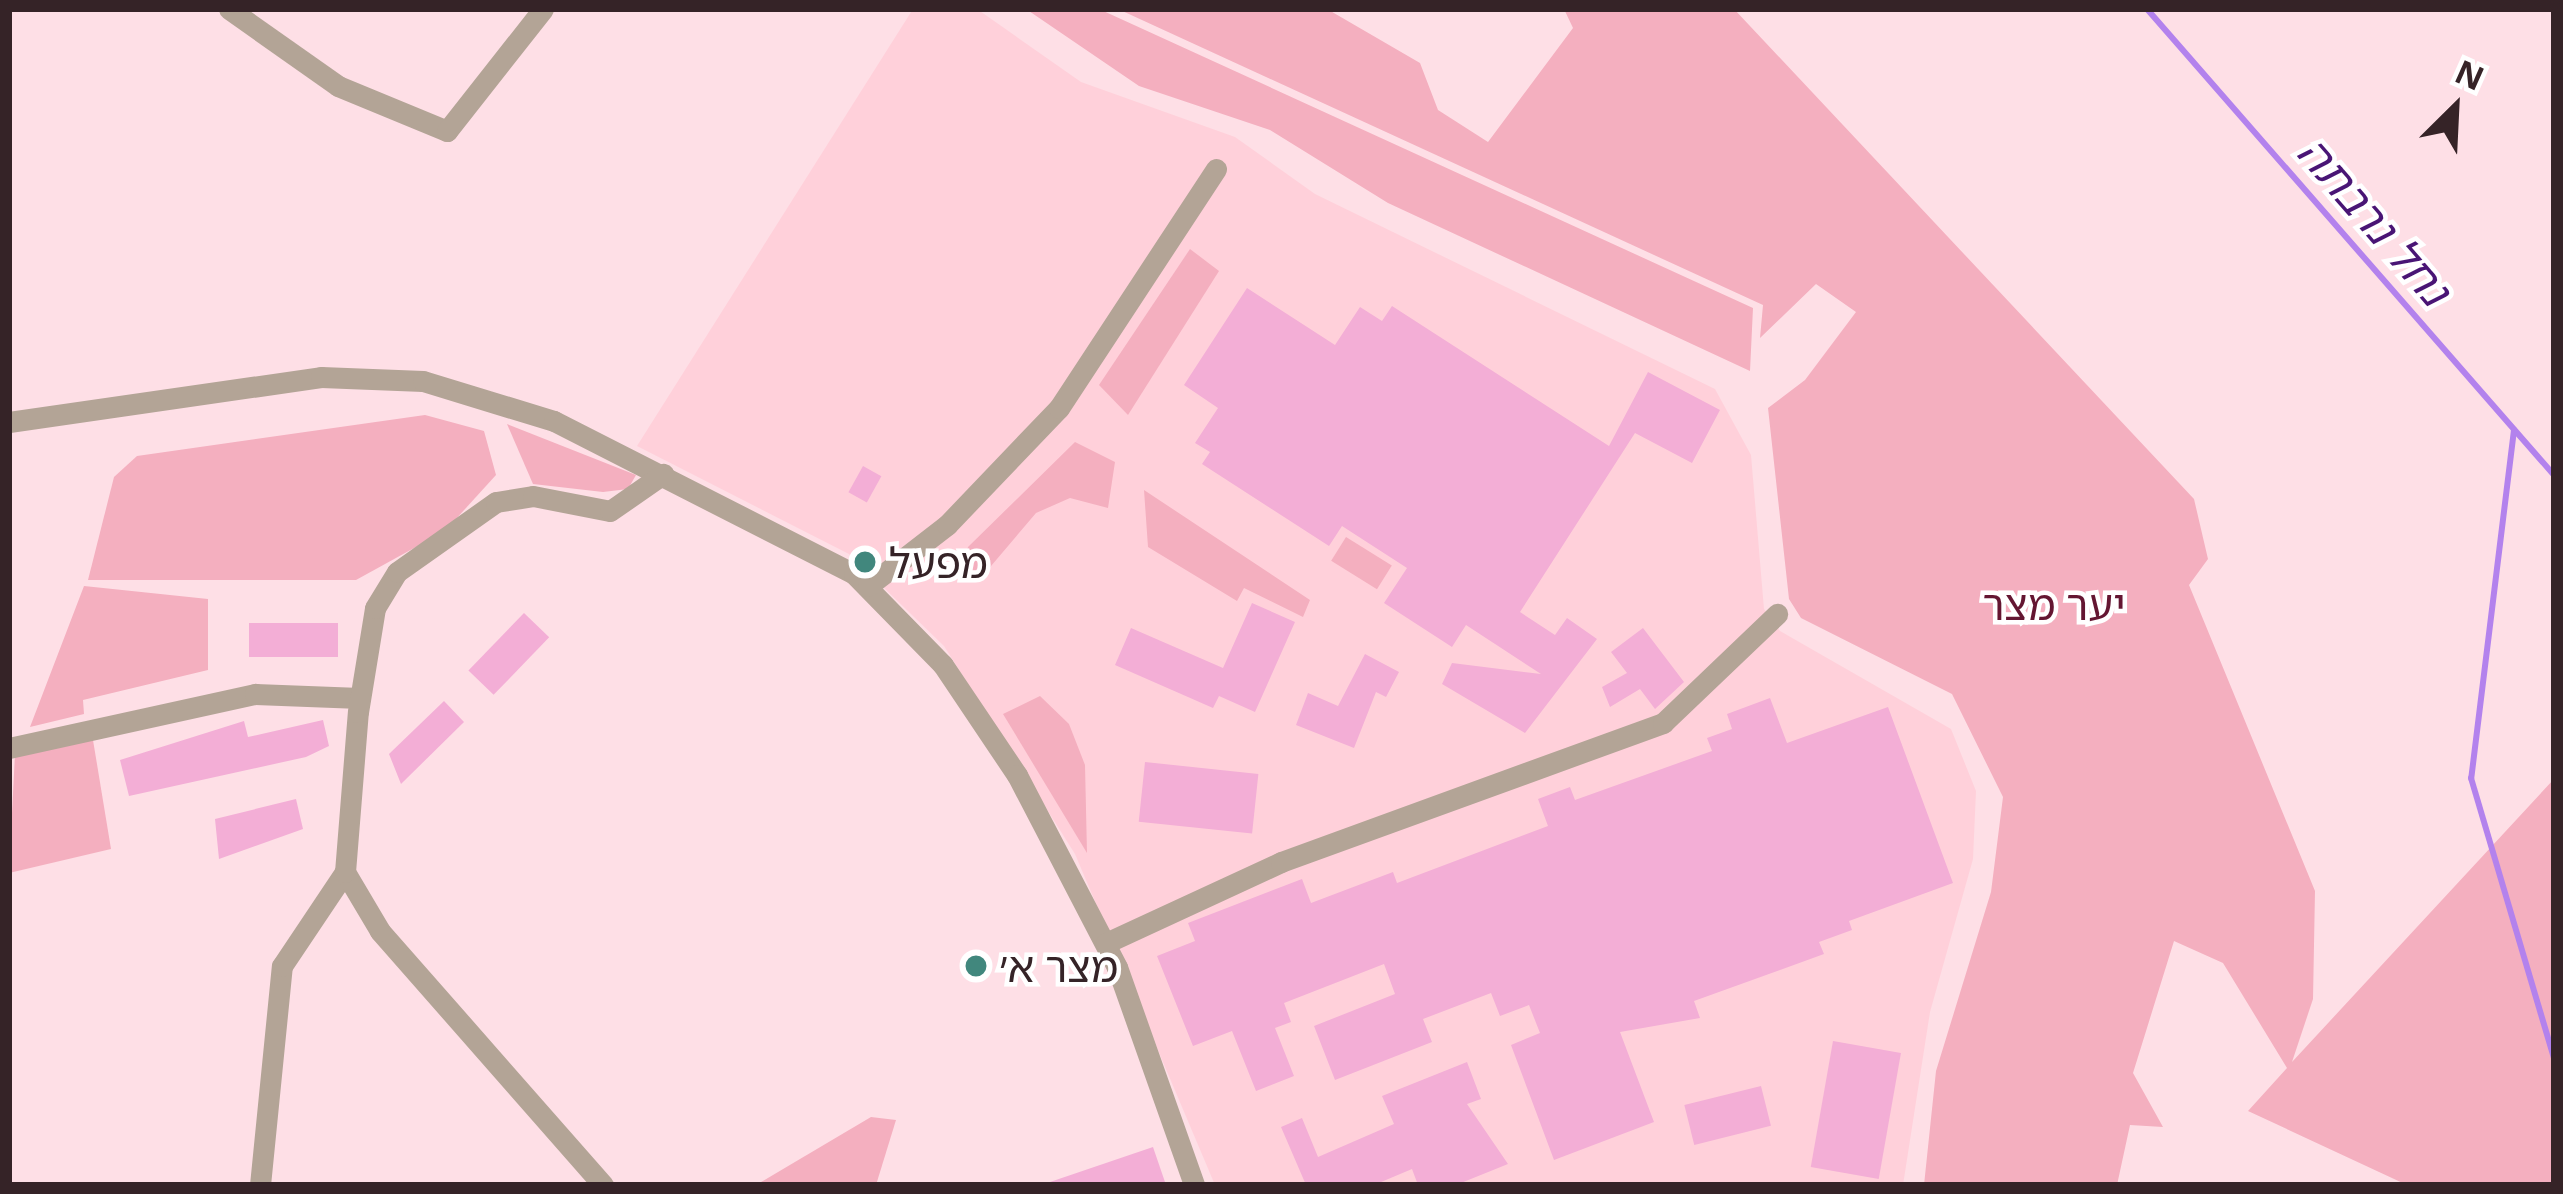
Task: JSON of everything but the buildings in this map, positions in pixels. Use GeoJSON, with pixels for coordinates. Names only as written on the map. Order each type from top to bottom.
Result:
{"type":"FeatureCollection","features":[{"type":"Feature","properties":{"kind":"street"},"geometry":{"type":"LineString","coordinates":[[229,9],[338,86],[447,131],[543,9]]}},
{"type":"Feature","properties":{"kind":"street"},"geometry":{"type":"LineString","coordinates":[[868,586],[947,524],[1059,408],[1216,169]]}},
{"type":"Feature","properties":{"kind":"street"},"geometry":{"type":"LineString","coordinates":[[9,422],[372,376],[503,400],[663,475],[868,586],[984,722],[1106,944],[1194,1185]]}},
{"type":"Feature","properties":{"kind":"street"},"geometry":{"type":"LineString","coordinates":[[260,1185],[283,966],[344,872],[360,698],[374,608],[397,572],[496,502],[610,511],[663,475]]}},
{"type":"Feature","properties":{"kind":"street"},"geometry":{"type":"LineString","coordinates":[[1106,944],[1281,862],[1664,723],[1777,614]]}},
{"type":"Feature","properties":{"kind":"street"},"geometry":{"type":"LineString","coordinates":[[9,748],[255,694],[360,698]]}},
{"type":"Feature","properties":{"kind":"street"},"geometry":{"type":"LineString","coordinates":[[344,872],[380,931],[603,1185]]}},
{"type":"Feature","properties":{"kind":"shaded area"},"geometry":{"type":"Polygon","coordinates":[[[913,9],[977,9],[1081,82],[1235,137],[1315,194],[1715,389],[1751,455],[1764,609],[1780,631],[1951,729],[1976,791],[1973,859],[1930,1012],[1903,1185],[1215,1185],[1075,854],[944,646],[849,554],[637,446],[913,9]]]}},
{"type":"Feature","properties":{"kind":"green space"},"geometry":{"type":"Polygon","coordinates":[[[1026,9],[1099,9],[1753,308],[1750,371],[1388,203],[1270,130],[1139,86],[1026,9]]]}},
{"type":"Feature","properties":{"kind":"green space","name":"יער מצר"},"geometry":{"type":"Polygon","coordinates":[[[1118,9],[1327,9],[1420,63],[1438,110],[1488,142],[1573,28],[1564,9],[1734,9],[2194,499],[2208,559],[2189,585],[2315,891],[2313,999],[2292,1062],[2554,779],[2554,1185],[2407,1185],[2248,1111],[2287,1068],[2223,963],[2174,941],[2133,1073],[2163,1127],[2130,1125],[2117,1185],[1924,1185],[1936,1071],[1991,892],[2003,797],[1952,694],[1801,618],[1789,599],[1768,408],[1805,380],[1856,312],[1816,284],[1760,338],[1763,305],[1118,9]]]}},
{"type":"Feature","properties":{"kind":"green space"},"geometry":{"type":"Polygon","coordinates":[[[1190,249],[1219,271],[1128,415],[1099,385],[1190,249]]]}},
{"type":"Feature","properties":{"kind":"green space"},"geometry":{"type":"Polygon","coordinates":[[[425,415],[484,431],[496,475],[445,531],[356,580],[88,580],[114,477],[137,456],[425,415]]]}},
{"type":"Feature","properties":{"kind":"green space"},"geometry":{"type":"Polygon","coordinates":[[[507,424],[636,475],[628,489],[603,492],[533,484],[507,424]]]}},
{"type":"Feature","properties":{"kind":"green space"},"geometry":{"type":"Polygon","coordinates":[[[1075,442],[1115,462],[1108,508],[1070,498],[1036,513],[980,579],[963,563],[968,547],[1075,442]]]}},
{"type":"Feature","properties":{"kind":"green space"},"geometry":{"type":"Polygon","coordinates":[[[1144,490],[1310,600],[1303,617],[1244,588],[1237,601],[1148,547],[1144,490]]]}},
{"type":"Feature","properties":{"kind":"green space"},"geometry":{"type":"Polygon","coordinates":[[[1346,537],[1392,566],[1377,589],[1331,561],[1346,537]]]}},
{"type":"Feature","properties":{"kind":"green space"},"geometry":{"type":"Polygon","coordinates":[[[84,586],[208,599],[208,670],[83,700],[84,714],[30,727],[84,586]]]}},
{"type":"Feature","properties":{"kind":"green space"},"geometry":{"type":"Polygon","coordinates":[[[1040,696],[1069,724],[1085,765],[1087,853],[1003,714],[1040,696]]]}},
{"type":"Feature","properties":{"kind":"green space"},"geometry":{"type":"Polygon","coordinates":[[[92,734],[111,849],[9,873],[15,754],[92,734]]]}},
{"type":"Feature","properties":{"kind":"green space"},"geometry":{"type":"Polygon","coordinates":[[[871,1117],[896,1120],[876,1185],[756,1185],[871,1117]]]}},
{"type":"Feature","properties":{"kind":"waterway","name":"נחל נרבתה"},"geometry":{"type":"LineString","coordinates":[[2147,9],[2554,475]]}},
{"type":"Feature","properties":{"kind":"waterway"},"geometry":{"type":"LineString","coordinates":[[2514,430],[2471,778],[2554,1058]]}},
{"type":"Feature","properties":{"kind":"place","name":"מפעל"},"geometry":{"type":"Point","coordinates":[865,562]}},
{"type":"Feature","properties":{"kind":"place","name":"מצר א׳"},"geometry":{"type":"Point","coordinates":[976,966]}}]}
